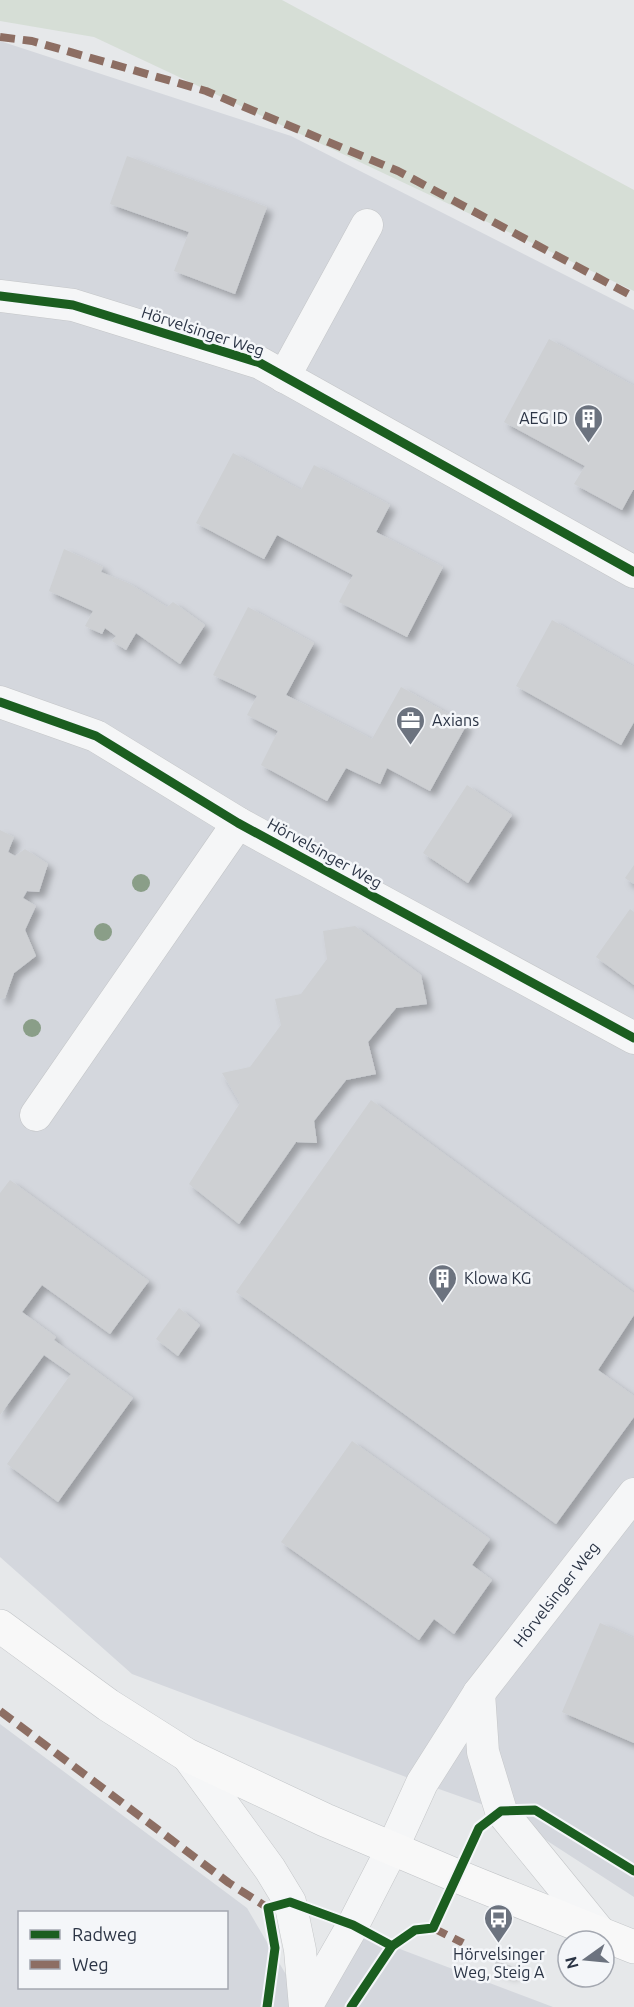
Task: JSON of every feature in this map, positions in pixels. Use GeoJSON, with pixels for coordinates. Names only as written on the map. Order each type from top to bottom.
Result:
{"type":"FeatureCollection","features":[{"type":"Feature","properties":{"kind":"main road"},"geometry":{"type":"LineString","coordinates":[[0,1626],[108,1705],[186,1755],[264,1793],[392,1849],[587,1929]]}},
{"type":"Feature","properties":{"kind":"main road"},"geometry":{"type":"LineString","coordinates":[[616,1940],[634,1947]]}},
{"type":"Feature","properties":{"kind":"street"},"geometry":{"type":"LineString","coordinates":[[284,377],[367,225]]}},
{"type":"Feature","properties":{"kind":"street","name":"Hörvelsinger Weg"},"geometry":{"type":"LineString","coordinates":[[0,296],[73,305],[260,363],[634,572]]}},
{"type":"Feature","properties":{"kind":"street","name":"Hörvelsinger Weg"},"geometry":{"type":"LineString","coordinates":[[0,702],[96,736],[238,823],[634,1038]]}},
{"type":"Feature","properties":{"kind":"street"},"geometry":{"type":"LineString","coordinates":[[36,1115],[238,823]]}},
{"type":"Feature","properties":{"kind":"street","name":"Hörvelsinger Weg"},"geometry":{"type":"LineString","coordinates":[[305,2007],[353,1925],[392,1849],[422,1783],[479,1693],[634,1494]]}},
{"type":"Feature","properties":{"kind":"street"},"geometry":{"type":"LineString","coordinates":[[479,1693],[483,1752],[501,1811],[597,1929]]}},
{"type":"Feature","properties":{"kind":"street"},"geometry":{"type":"LineString","coordinates":[[186,1755],[270,1869],[290,1902],[300,1950],[305,2007]]}},
{"type":"Feature","properties":{"kind":"shaded area"},"geometry":{"type":"Polygon","coordinates":[[[0,0],[282,0],[634,190],[634,291],[94,37],[0,21],[0,0]]]}},
{"type":"Feature","properties":{"kind":"shaded area"},"geometry":{"type":"Polygon","coordinates":[[[0,41],[291,136],[634,310],[634,1897],[501,1811],[132,1674],[0,1557],[0,41]]]}},
{"type":"Feature","properties":{"kind":"shaded area"},"geometry":{"type":"Polygon","coordinates":[[[0,1724],[247,1908],[305,2007],[0,2007],[0,1724]]]}},
{"type":"Feature","properties":{"kind":"shaded area"},"geometry":{"type":"Polygon","coordinates":[[[353,1925],[392,1946],[553,2007],[305,2007],[353,1925]]]}},
{"type":"Feature","properties":{"kind":"building"},"geometry":{"type":"Polygon","coordinates":[[[127,156],[267,207],[235,294],[174,271],[189,232],[110,204],[127,156]]]}},
{"type":"Feature","properties":{"kind":"building","name":"AEG ID"},"geometry":{"type":"Polygon","coordinates":[[[549,339],[634,386],[634,490],[622,510],[574,484],[585,466],[504,422],[549,339]]]}},
{"type":"Feature","properties":{"kind":"building"},"geometry":{"type":"Polygon","coordinates":[[[233,453],[301,490],[314,465],[390,505],[376,532],[443,567],[407,637],[339,602],[353,575],[277,535],[264,559],[196,523],[233,453]]]}},
{"type":"Feature","properties":{"kind":"building"},"geometry":{"type":"Polygon","coordinates":[[[64,549],[103,567],[101,572],[130,584],[167,607],[173,602],[205,625],[180,664],[136,633],[126,650],[112,641],[116,636],[105,628],[102,634],[85,626],[93,611],[49,591],[64,549]]]}},
{"type":"Feature","properties":{"kind":"building"},"geometry":{"type":"Polygon","coordinates":[[[248,607],[314,643],[286,695],[372,739],[401,687],[467,724],[430,791],[387,768],[380,784],[346,768],[327,801],[261,765],[278,731],[247,715],[257,696],[213,675],[248,607]]]}},
{"type":"Feature","properties":{"kind":"building"},"geometry":{"type":"Polygon","coordinates":[[[552,620],[634,667],[634,722],[621,745],[516,686],[552,620]]]}},
{"type":"Feature","properties":{"kind":"building"},"geometry":{"type":"Polygon","coordinates":[[[467,785],[512,815],[468,883],[423,853],[467,785]]]}},
{"type":"Feature","properties":{"kind":"building"},"geometry":{"type":"Polygon","coordinates":[[[0,830],[14,837],[8,852],[15,856],[25,849],[48,864],[39,892],[27,891],[23,898],[36,906],[25,930],[36,956],[14,973],[5,998],[0,999],[0,830]]]}},
{"type":"Feature","properties":{"kind":"building"},"geometry":{"type":"Polygon","coordinates":[[[634,865],[634,884],[625,878],[634,865]]]}},
{"type":"Feature","properties":{"kind":"building"},"geometry":{"type":"Polygon","coordinates":[[[630,909],[634,912],[634,985],[596,957],[630,909]]]}},
{"type":"Feature","properties":{"kind":"building"},"geometry":{"type":"Polygon","coordinates":[[[355,926],[421,975],[427,1004],[396,1008],[368,1042],[376,1074],[346,1080],[314,1121],[317,1143],[296,1142],[239,1224],[189,1184],[240,1103],[222,1073],[250,1067],[281,1025],[275,999],[301,994],[327,959],[323,931],[355,926]]]}},
{"type":"Feature","properties":{"kind":"building","name":"Klowa KG"},"geometry":{"type":"Polygon","coordinates":[[[371,1100],[634,1293],[634,1315],[598,1370],[634,1396],[634,1417],[556,1524],[236,1292],[371,1100]]]}},
{"type":"Feature","properties":{"kind":"building"},"geometry":{"type":"Polygon","coordinates":[[[10,1180],[149,1281],[110,1334],[42,1285],[22,1312],[56,1337],[54,1340],[133,1398],[58,1502],[7,1464],[71,1374],[44,1355],[0,1415],[0,1193],[10,1180]]]}},
{"type":"Feature","properties":{"kind":"building"},"geometry":{"type":"Polygon","coordinates":[[[179,1308],[200,1325],[178,1356],[156,1339],[179,1308]]]}},
{"type":"Feature","properties":{"kind":"building"},"geometry":{"type":"Polygon","coordinates":[[[352,1441],[490,1539],[472,1565],[492,1580],[454,1634],[434,1619],[419,1640],[281,1542],[352,1441]]]}},
{"type":"Feature","properties":{"kind":"building"},"geometry":{"type":"Polygon","coordinates":[[[600,1623],[634,1638],[634,1743],[562,1712],[600,1623]]]}},
{"type":"Feature","properties":{"kind":"building"},"geometry":{"type":"Polygon","coordinates":[[[496,1961],[515,1967],[512,1975],[494,1968],[496,1961]]]}},
{"type":"Feature","properties":{"kind":"marked path"},"geometry":{"type":"LineString","coordinates":[[0,37],[32,41],[206,91],[398,171],[634,297]]}},
{"type":"Feature","properties":{"kind":"marked path"},"geometry":{"type":"LineString","coordinates":[[0,1711],[229,1883],[268,1908],[273,1906]]}},
{"type":"Feature","properties":{"kind":"marked path"},"geometry":{"type":"LineString","coordinates":[[433,1928],[463,1943]]}},
{"type":"Feature","properties":{"kind":"cycle path"},"geometry":{"type":"LineString","coordinates":[[0,296],[73,305],[260,363],[634,572]]}},
{"type":"Feature","properties":{"kind":"cycle path"},"geometry":{"type":"LineString","coordinates":[[0,702],[96,736],[238,823],[634,1038]]}},
{"type":"Feature","properties":{"kind":"cycle path"},"geometry":{"type":"LineString","coordinates":[[351,2007],[392,1946],[415,1930],[433,1928],[479,1828],[501,1811],[535,1810],[634,1871]]}},
{"type":"Feature","properties":{"kind":"cycle path"},"geometry":{"type":"LineString","coordinates":[[267,2007],[275,1948],[268,1908],[290,1902],[353,1925],[392,1946]]}},
{"type":"Feature","properties":{"kind":"place","name":"AEG ID"},"geometry":{"type":"Point","coordinates":[589,444]}},
{"type":"Feature","properties":{"kind":"place","name":"Axians"},"geometry":{"type":"Point","coordinates":[411,746]}},
{"type":"Feature","properties":{"kind":"place","name":"Klowa KG"},"geometry":{"type":"Point","coordinates":[443,1304]}},
{"type":"Feature","properties":{"kind":"place","name":"Hörvelsinger Weg, Steig A"},"geometry":{"type":"Point","coordinates":[499,1944]}}]}
